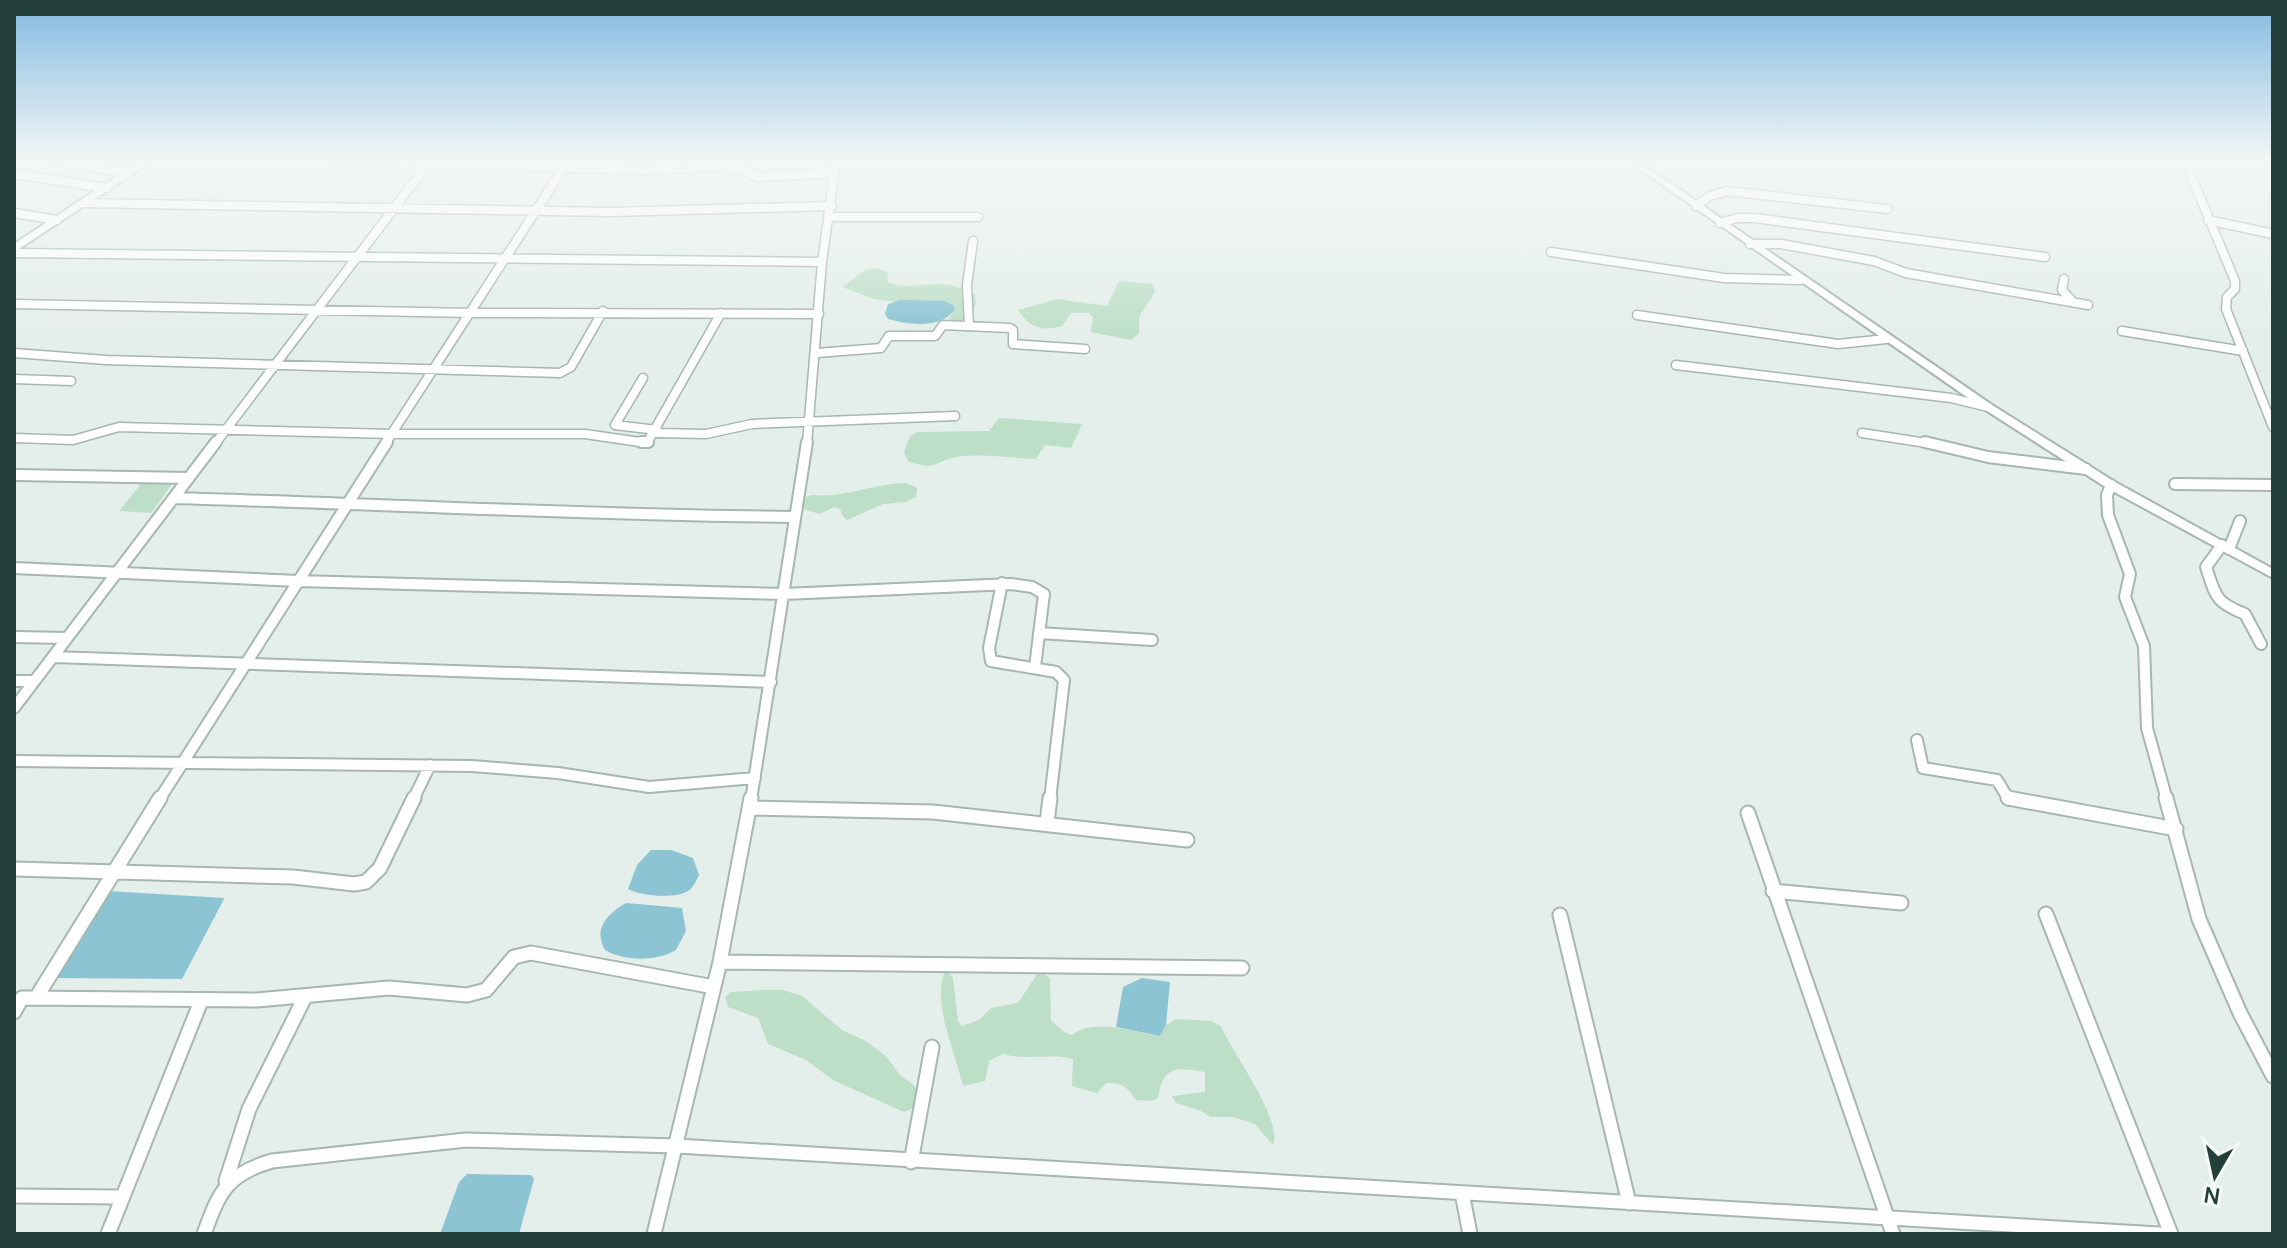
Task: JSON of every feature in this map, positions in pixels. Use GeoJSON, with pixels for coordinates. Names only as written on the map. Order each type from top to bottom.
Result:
{"type":"FeatureCollection","features":[{"type":"Feature","properties":{"kind":"main road"},"geometry":{"type":"LineString","coordinates":[[17,249],[49,219]]}},
{"type":"Feature","properties":{"kind":"street"},"geometry":{"type":"LineString","coordinates":[[14,708],[386,219]]}},
{"type":"Feature","properties":{"kind":"street"},"geometry":{"type":"LineString","coordinates":[[18,998],[36,998],[244,663],[530,219]]}},
{"type":"Feature","properties":{"kind":"street"},"geometry":{"type":"LineString","coordinates":[[654,1234],[720,962],[755,778],[810,422],[822,262],[830,219]]}},
{"type":"Feature","properties":{"kind":"street"},"geometry":{"type":"LineString","coordinates":[[1715,219],[1988,407],[2111,485],[2273,574]]}},
{"type":"Feature","properties":{"kind":"street"},"geometry":{"type":"LineString","coordinates":[[1720,223],[1733,219]]}},
{"type":"Feature","properties":{"kind":"street"},"geometry":{"type":"LineString","coordinates":[[1764,219],[2045,257]]}},
{"type":"Feature","properties":{"kind":"street"},"geometry":{"type":"LineString","coordinates":[[2208,220],[2273,234]]}},
{"type":"Feature","properties":{"kind":"street"},"geometry":{"type":"LineString","coordinates":[[2208,220],[2235,281],[2235,289],[2227,297],[2226,309],[2273,427]]}},
{"type":"Feature","properties":{"kind":"street"},"geometry":{"type":"LineString","coordinates":[[969,326],[967,285],[973,241]]}},
{"type":"Feature","properties":{"kind":"street"},"geometry":{"type":"LineString","coordinates":[[1750,244],[1803,248],[1874,261],[1906,273],[2088,305]]}},
{"type":"Feature","properties":{"kind":"street"},"geometry":{"type":"LineString","coordinates":[[17,249],[34,253],[822,262]]}},
{"type":"Feature","properties":{"kind":"street"},"geometry":{"type":"LineString","coordinates":[[1551,252],[1724,278],[1801,280]]}},
{"type":"Feature","properties":{"kind":"street"},"geometry":{"type":"LineString","coordinates":[[2064,279],[2062,290],[2075,303]]}},
{"type":"Feature","properties":{"kind":"street"},"geometry":{"type":"LineString","coordinates":[[14,304],[318,307],[472,313],[819,314]]}},
{"type":"Feature","properties":{"kind":"street"},"geometry":{"type":"LineString","coordinates":[[14,353],[106,360],[560,373],[571,367],[603,311]]}},
{"type":"Feature","properties":{"kind":"street"},"geometry":{"type":"LineString","coordinates":[[14,438],[73,440],[119,427],[393,434],[585,434],[647,443],[721,313]]}},
{"type":"Feature","properties":{"kind":"street"},"geometry":{"type":"LineString","coordinates":[[1637,315],[1838,344],[1886,339]]}},
{"type":"Feature","properties":{"kind":"street"},"geometry":{"type":"LineString","coordinates":[[817,353],[877,348],[883,346],[889,336],[937,335],[943,325],[1011,329],[1011,343],[1016,345],[1085,349]]}},
{"type":"Feature","properties":{"kind":"street"},"geometry":{"type":"LineString","coordinates":[[2122,331],[2243,351]]}},
{"type":"Feature","properties":{"kind":"street"},"geometry":{"type":"LineString","coordinates":[[1676,365],[1957,399],[1988,407]]}},
{"type":"Feature","properties":{"kind":"street"},"geometry":{"type":"LineString","coordinates":[[643,378],[615,425],[656,432],[706,434],[744,425],[955,416]]}},
{"type":"Feature","properties":{"kind":"street"},"geometry":{"type":"LineString","coordinates":[[14,379],[71,381]]}},
{"type":"Feature","properties":{"kind":"street"},"geometry":{"type":"LineString","coordinates":[[1862,433],[1924,442],[1988,457],[2086,469]]}},
{"type":"Feature","properties":{"kind":"street"},"geometry":{"type":"LineString","coordinates":[[14,475],[189,478]]}},
{"type":"Feature","properties":{"kind":"street"},"geometry":{"type":"LineString","coordinates":[[2175,484],[2273,485]]}},
{"type":"Feature","properties":{"kind":"street"},"geometry":{"type":"LineString","coordinates":[[2111,485],[2106,494],[2105,509],[2128,565],[2130,574],[2125,597],[2144,646],[2147,728],[2199,919],[2240,1013],[2273,1076]]}},
{"type":"Feature","properties":{"kind":"street"},"geometry":{"type":"LineString","coordinates":[[174,498],[548,509],[612,515],[795,517]]}},
{"type":"Feature","properties":{"kind":"street"},"geometry":{"type":"LineString","coordinates":[[2240,521],[2226,547],[2206,567],[2208,581],[2219,602],[2245,614],[2261,644]]}},
{"type":"Feature","properties":{"kind":"street"},"geometry":{"type":"LineString","coordinates":[[14,568],[298,581],[784,594],[1002,583],[1041,590],[1044,600],[1035,667]]}},
{"type":"Feature","properties":{"kind":"street"},"geometry":{"type":"LineString","coordinates":[[1002,583],[989,655],[996,663],[1056,672],[1064,680],[1047,823]]}},
{"type":"Feature","properties":{"kind":"street"},"geometry":{"type":"LineString","coordinates":[[1039,633],[1152,640]]}},
{"type":"Feature","properties":{"kind":"street"},"geometry":{"type":"LineString","coordinates":[[14,637],[67,638]]}},
{"type":"Feature","properties":{"kind":"street"},"geometry":{"type":"LineString","coordinates":[[53,657],[771,682]]}},
{"type":"Feature","properties":{"kind":"street"},"geometry":{"type":"LineString","coordinates":[[14,681],[34,681]]}},
{"type":"Feature","properties":{"kind":"street"},"geometry":{"type":"LineString","coordinates":[[1917,740],[1923,768],[1997,780],[2009,800],[2176,829]]}},
{"type":"Feature","properties":{"kind":"street"},"geometry":{"type":"LineString","coordinates":[[14,761],[430,765],[558,773],[649,787],[755,778]]}},
{"type":"Feature","properties":{"kind":"street"},"geometry":{"type":"LineString","coordinates":[[14,869],[293,877],[354,884],[366,882],[380,868],[430,765]]}},
{"type":"Feature","properties":{"kind":"street"},"geometry":{"type":"LineString","coordinates":[[749,808],[933,812],[1187,840]]}},
{"type":"Feature","properties":{"kind":"street"},"geometry":{"type":"LineString","coordinates":[[1748,813],[1893,1234]]}},
{"type":"Feature","properties":{"kind":"street"},"geometry":{"type":"LineString","coordinates":[[1773,891],[1901,903]]}},
{"type":"Feature","properties":{"kind":"street"},"geometry":{"type":"LineString","coordinates":[[2046,914],[2171,1234]]}},
{"type":"Feature","properties":{"kind":"street"},"geometry":{"type":"LineString","coordinates":[[1560,915],[1629,1203]]}},
{"type":"Feature","properties":{"kind":"street"},"geometry":{"type":"LineString","coordinates":[[18,998],[201,1001],[305,997],[389,988],[477,994],[495,982],[514,957],[531,953],[714,987]]}},
{"type":"Feature","properties":{"kind":"street"},"geometry":{"type":"LineString","coordinates":[[720,962],[1242,968]]}},
{"type":"Feature","properties":{"kind":"street"},"geometry":{"type":"LineString","coordinates":[[204,1234],[226,1182],[237,1136],[251,1102],[305,997]]}},
{"type":"Feature","properties":{"kind":"street"},"geometry":{"type":"LineString","coordinates":[[14,1012],[18,998]]}},
{"type":"Feature","properties":{"kind":"street"},"geometry":{"type":"LineString","coordinates":[[108,1234],[120,1197],[176,1068],[201,1001]]}},
{"type":"Feature","properties":{"kind":"street"},"geometry":{"type":"LineString","coordinates":[[911,1162],[932,1047]]}},
{"type":"Feature","properties":{"kind":"street"},"geometry":{"type":"LineString","coordinates":[[226,1182],[247,1169],[272,1161],[466,1140],[677,1146],[2159,1234]]}},
{"type":"Feature","properties":{"kind":"street"},"geometry":{"type":"LineString","coordinates":[[1462,1193],[1470,1234]]}},
{"type":"Feature","properties":{"kind":"street"},"geometry":{"type":"LineString","coordinates":[[14,1196],[120,1197]]}},
{"type":"Feature","properties":{"kind":"green space"},"geometry":{"type":"Polygon","coordinates":[[[877,268],[887,272],[888,282],[898,285],[950,285],[975,295],[976,304],[967,323],[948,319],[955,309],[874,299],[842,287],[865,270],[877,268]]]}},
{"type":"Feature","properties":{"kind":"green space"},"geometry":{"type":"Polygon","coordinates":[[[1119,281],[1153,284],[1155,292],[1139,317],[1139,333],[1131,340],[1091,332],[1093,318],[1089,313],[1071,313],[1062,326],[1042,328],[1027,321],[1018,310],[1057,299],[1107,306],[1119,281]]]}},
{"type":"Feature","properties":{"kind":"green space"},"geometry":{"type":"Polygon","coordinates":[[[999,418],[1082,424],[1071,448],[1045,445],[1036,459],[966,456],[925,466],[908,461],[904,452],[910,436],[917,432],[989,431],[999,418]]]}},
{"type":"Feature","properties":{"kind":"green space"},"geometry":{"type":"Polygon","coordinates":[[[142,483],[172,484],[151,513],[119,511],[142,483]]]}},
{"type":"Feature","properties":{"kind":"green space"},"geometry":{"type":"Polygon","coordinates":[[[906,483],[917,488],[916,497],[906,502],[883,504],[847,520],[841,509],[834,507],[820,514],[803,509],[806,497],[812,495],[836,495],[906,483]]]}},
{"type":"Feature","properties":{"kind":"green space"},"geometry":{"type":"Polygon","coordinates":[[[946,969],[953,978],[958,1021],[962,1026],[979,1020],[991,1008],[1018,1003],[1039,971],[1050,978],[1051,1020],[1072,1035],[1092,1027],[1103,1027],[1160,1036],[1166,1025],[1176,1019],[1211,1021],[1221,1026],[1271,1120],[1273,1145],[1255,1124],[1233,1117],[1210,1117],[1176,1103],[1172,1096],[1205,1092],[1205,1072],[1187,1069],[1173,1071],[1164,1079],[1158,1098],[1152,1101],[1136,1100],[1117,1083],[1106,1083],[1097,1093],[1072,1086],[1073,1059],[1003,1054],[989,1061],[985,1081],[963,1086],[943,1011],[942,981],[946,969]]]}},
{"type":"Feature","properties":{"kind":"green space"},"geometry":{"type":"Polygon","coordinates":[[[783,990],[802,996],[842,1030],[864,1040],[886,1056],[899,1074],[915,1086],[917,1095],[914,1108],[904,1112],[833,1080],[806,1060],[768,1044],[758,1018],[728,1007],[725,997],[731,992],[783,990]]]}},
{"type":"Feature","properties":{"kind":"water"},"geometry":{"type":"Polygon","coordinates":[[[900,300],[945,301],[955,309],[934,323],[915,324],[888,319],[885,314],[888,304],[900,300]]]}},
{"type":"Feature","properties":{"kind":"water"},"geometry":{"type":"Polygon","coordinates":[[[651,850],[671,850],[693,858],[699,875],[688,891],[658,896],[628,889],[637,865],[651,850]]]}},
{"type":"Feature","properties":{"kind":"water"},"geometry":{"type":"Polygon","coordinates":[[[109,891],[224,899],[182,979],[54,978],[109,891]]]}},
{"type":"Feature","properties":{"kind":"water"},"geometry":{"type":"Polygon","coordinates":[[[626,903],[682,908],[686,931],[676,950],[659,957],[640,959],[605,950],[601,929],[608,917],[626,903]]]}},
{"type":"Feature","properties":{"kind":"water"},"geometry":{"type":"Polygon","coordinates":[[[1142,978],[1170,982],[1166,1025],[1160,1036],[1116,1027],[1123,987],[1142,978]]]}},
{"type":"Feature","properties":{"kind":"water"},"geometry":{"type":"Polygon","coordinates":[[[467,1174],[531,1175],[534,1179],[519,1234],[440,1234],[459,1182],[467,1174]]]}}]}
